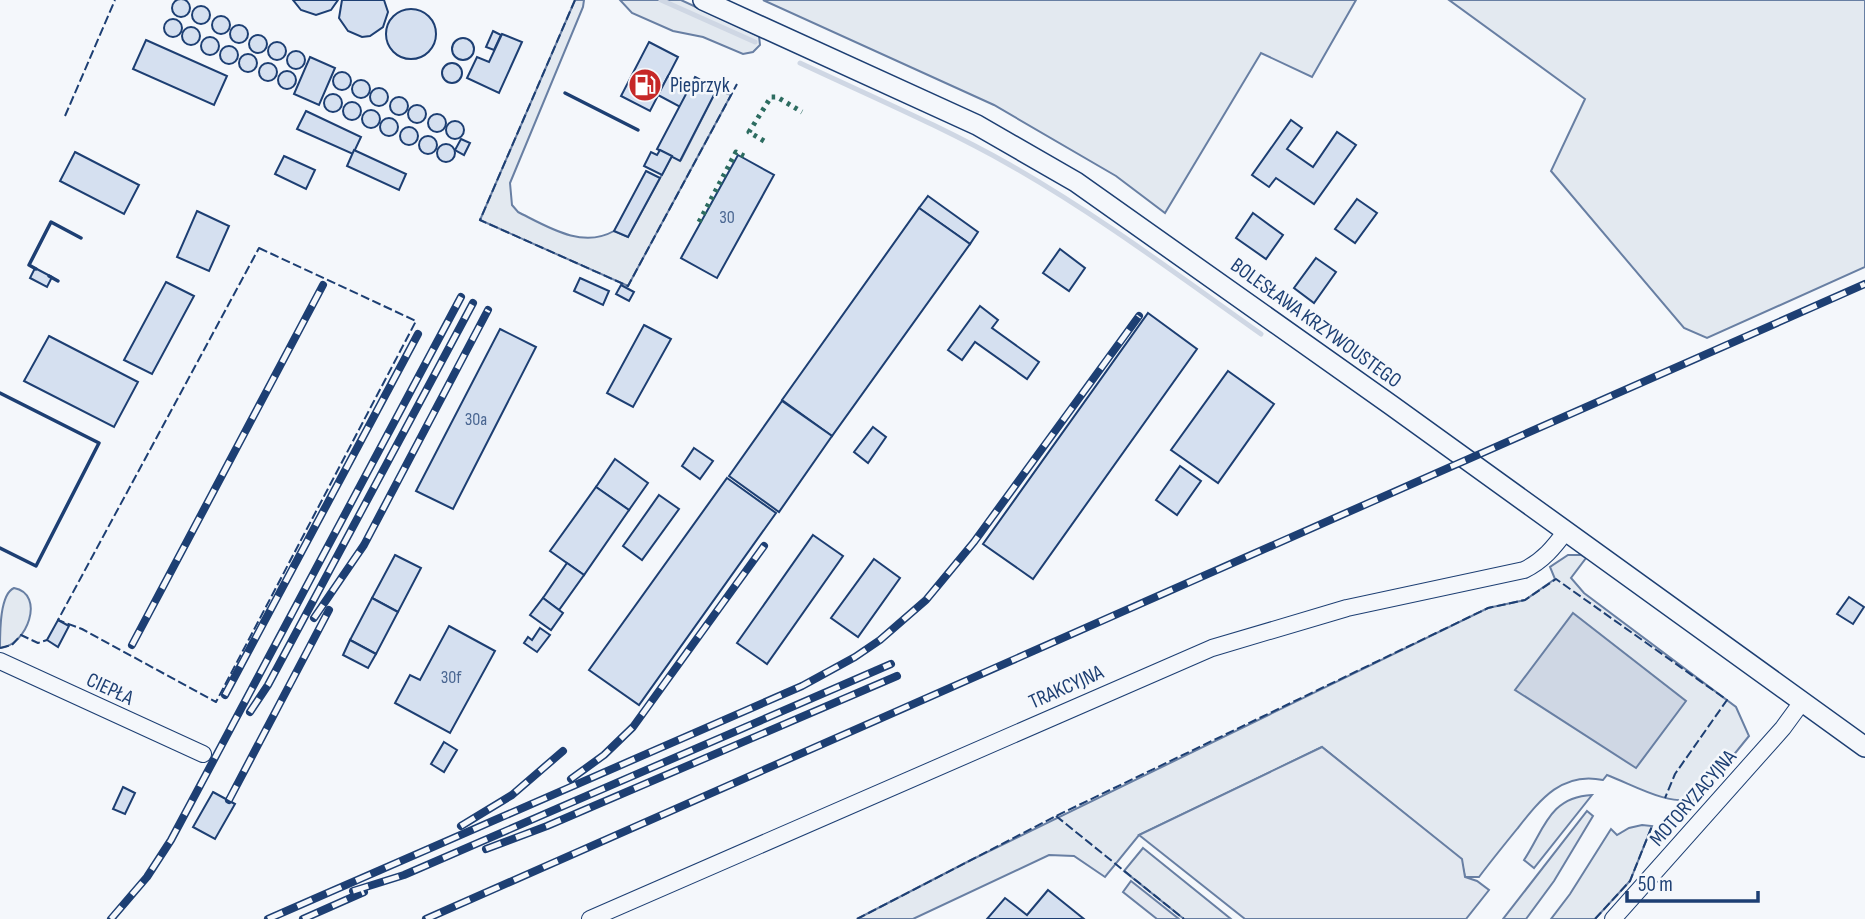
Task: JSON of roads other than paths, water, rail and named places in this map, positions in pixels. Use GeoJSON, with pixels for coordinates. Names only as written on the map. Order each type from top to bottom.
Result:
{"type":"FeatureCollection","features":[{"type":"Feature","properties":{"kind":"street","name":"BOLESŁAWA KRZYWOUSTEGO"},"geometry":{"type":"LineString","coordinates":[[703,0],[977,125],[1066,176],[1158,238],[1865,747]]}},
{"type":"Feature","properties":{"kind":"street","name":"TRAKCYJNA"},"geometry":{"type":"LineString","coordinates":[[590,919],[1212,648],[1347,608],[1524,570],[1539,562],[1566,531]]}},
{"type":"Feature","properties":{"kind":"street","name":"CIEPŁA"},"geometry":{"type":"LineString","coordinates":[[0,661],[203,754]]}},
{"type":"Feature","properties":{"kind":"street","name":"MOTORYZACYJNA"},"geometry":{"type":"LineString","coordinates":[[1613,919],[1783,728],[1802,702]]}},
{"type":"Feature","properties":{"kind":"waterway"},"geometry":{"type":"LineString","coordinates":[[661,0],[755,42]]}},
{"type":"Feature","properties":{"kind":"waterway"},"geometry":{"type":"LineString","coordinates":[[800,63],[933,125],[1043,184],[1169,268],[1261,334]]}},
{"type":"Feature","properties":{"kind":"railway"},"geometry":{"type":"LineString","coordinates":[[426,919],[1865,284]]}},
{"type":"Feature","properties":{"kind":"railway"},"geometry":{"type":"LineString","coordinates":[[132,645],[323,285]]}},
{"type":"Feature","properties":{"kind":"railway"},"geometry":{"type":"LineString","coordinates":[[111,919],[147,877],[171,840],[461,297]]}},
{"type":"Feature","properties":{"kind":"railway"},"geometry":{"type":"LineString","coordinates":[[250,712],[268,685],[473,303]]}},
{"type":"Feature","properties":{"kind":"railway"},"geometry":{"type":"LineString","coordinates":[[314,618],[364,545],[488,310]]}},
{"type":"Feature","properties":{"kind":"railway"},"geometry":{"type":"LineString","coordinates":[[268,919],[802,686],[880,640],[926,600],[974,542],[1139,316]]}},
{"type":"Feature","properties":{"kind":"railway"},"geometry":{"type":"LineString","coordinates":[[225,695],[418,334]]}},
{"type":"Feature","properties":{"kind":"railway"},"geometry":{"type":"LineString","coordinates":[[571,779],[604,755],[633,727],[764,546]]}},
{"type":"Feature","properties":{"kind":"railway"},"geometry":{"type":"LineString","coordinates":[[229,800],[329,610]]}},
{"type":"Feature","properties":{"kind":"railway"},"geometry":{"type":"LineString","coordinates":[[353,891],[404,875],[891,664]]}},
{"type":"Feature","properties":{"kind":"railway"},"geometry":{"type":"LineString","coordinates":[[486,849],[547,826],[897,676]]}},
{"type":"Feature","properties":{"kind":"railway"},"geometry":{"type":"LineString","coordinates":[[461,826],[512,795],[563,751]]}},
{"type":"Feature","properties":{"kind":"railway"},"geometry":{"type":"LineString","coordinates":[[303,919],[364,892]]}},
{"type":"Feature","properties":{"kind":"place","name":"Pieprzyk"},"geometry":{"type":"Point","coordinates":[645,85]}}]}
